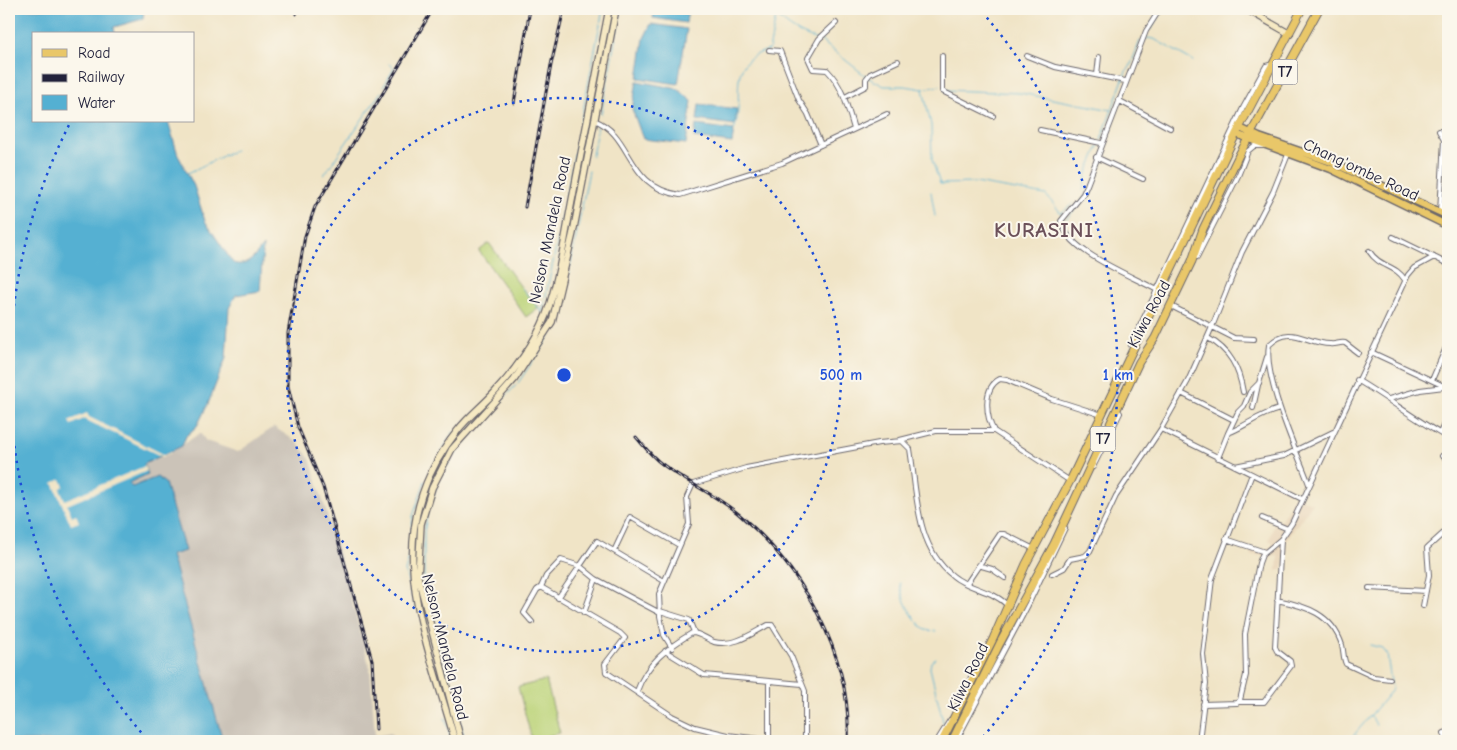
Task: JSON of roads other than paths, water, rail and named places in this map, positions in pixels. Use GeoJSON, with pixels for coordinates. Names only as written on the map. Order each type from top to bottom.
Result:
{"type":"FeatureCollection","features":[{"type":"Feature","properties":{"kind":"highway","name":"Kilwa Road"},"geometry":{"type":"LineString","coordinates":[[942,741],[993,639],[1006,604],[1101,414],[1158,291],[1238,131],[1302,9]]}},
{"type":"Feature","properties":{"kind":"highway","name":"Kilwa Road"},"geometry":{"type":"LineString","coordinates":[[954,741],[1000,643],[1054,544],[1117,410],[1192,261],[1203,229],[1243,147],[1319,9]]}},
{"type":"Feature","properties":{"kind":"main road","name":"Nelson Mandela Road"},"geometry":{"type":"LineString","coordinates":[[455,741],[424,629],[412,577],[412,540],[417,506],[432,467],[446,446],[458,429],[509,376],[545,316],[555,283],[566,232],[609,9]]}},
{"type":"Feature","properties":{"kind":"main road","name":"Nelson Mandela Road"},"geometry":{"type":"LineString","coordinates":[[460,741],[418,577],[421,524],[432,488],[452,449],[514,380],[552,322],[562,286],[616,9]]}},
{"type":"Feature","properties":{"kind":"main road"},"geometry":{"type":"LineString","coordinates":[[1246,9],[1290,34]]}},
{"type":"Feature","properties":{"kind":"main road"},"geometry":{"type":"LineString","coordinates":[[1243,147],[1260,140],[1254,125]]}},
{"type":"Feature","properties":{"kind":"main road","name":"Chang'ombe Road"},"geometry":{"type":"LineString","coordinates":[[1238,131],[1260,140],[1331,162],[1448,216]]}},
{"type":"Feature","properties":{"kind":"main road","name":"Chang'ombe Road"},"geometry":{"type":"LineString","coordinates":[[1260,140],[1273,147],[1331,169],[1448,226]]}},
{"type":"Feature","properties":{"kind":"street"},"geometry":{"type":"LineString","coordinates":[[1160,9],[1146,31],[1101,143],[1083,194],[1062,218],[1061,225],[1082,250],[1158,291],[1243,108],[1266,66],[1273,64]]}},
{"type":"Feature","properties":{"kind":"street"},"geometry":{"type":"LineString","coordinates":[[836,22],[819,39],[808,58],[813,68],[830,72],[845,97],[854,130]]}},
{"type":"Feature","properties":{"kind":"street"},"geometry":{"type":"LineString","coordinates":[[769,50],[780,51],[799,100],[808,114],[821,145]]}},
{"type":"Feature","properties":{"kind":"street"},"geometry":{"type":"LineString","coordinates":[[942,56],[942,91],[993,116]]}},
{"type":"Feature","properties":{"kind":"street"},"geometry":{"type":"LineString","coordinates":[[1027,56],[1055,67],[1126,81]]}},
{"type":"Feature","properties":{"kind":"street"},"geometry":{"type":"LineString","coordinates":[[1097,76],[1099,57]]}},
{"type":"Feature","properties":{"kind":"street"},"geometry":{"type":"LineString","coordinates":[[845,97],[866,86],[866,79],[870,74],[898,61]]}},
{"type":"Feature","properties":{"kind":"street"},"geometry":{"type":"LineString","coordinates":[[1118,100],[1170,128]]}},
{"type":"Feature","properties":{"kind":"street"},"geometry":{"type":"LineString","coordinates":[[594,120],[608,126],[646,181],[667,193],[680,195],[782,163],[887,114]]}},
{"type":"Feature","properties":{"kind":"street"},"geometry":{"type":"LineString","coordinates":[[1040,130],[1101,143]]}},
{"type":"Feature","properties":{"kind":"street"},"geometry":{"type":"LineString","coordinates":[[1439,131],[1444,140],[1440,212]]}},
{"type":"Feature","properties":{"kind":"street"},"geometry":{"type":"LineString","coordinates":[[1254,339],[1234,338],[1170,306],[1238,176],[1248,151],[1254,146],[1273,147]]}},
{"type":"Feature","properties":{"kind":"street"},"geometry":{"type":"LineString","coordinates":[[1052,574],[1064,568],[1070,559],[1085,556],[1090,551],[1116,496],[1161,429],[1208,338],[1242,252],[1273,192],[1289,152]]}},
{"type":"Feature","properties":{"kind":"street"},"geometry":{"type":"LineString","coordinates":[[1096,157],[1143,180]]}},
{"type":"Feature","properties":{"kind":"street"},"geometry":{"type":"LineString","coordinates":[[1393,237],[1448,264]]}},
{"type":"Feature","properties":{"kind":"street"},"geometry":{"type":"LineString","coordinates":[[1369,251],[1379,264],[1398,271],[1405,280]]}},
{"type":"Feature","properties":{"kind":"street"},"geometry":{"type":"LineString","coordinates":[[1238,702],[1246,675],[1245,638],[1259,563],[1266,552],[1281,539],[1288,529],[1405,280],[1414,268],[1434,257]]}},
{"type":"Feature","properties":{"kind":"street"},"geometry":{"type":"LineString","coordinates":[[1253,408],[1271,343],[1285,335],[1293,335],[1326,344],[1345,343],[1358,354]]}},
{"type":"Feature","properties":{"kind":"street"},"geometry":{"type":"LineString","coordinates":[[1208,338],[1218,344],[1236,365],[1240,373],[1243,392]]}},
{"type":"Feature","properties":{"kind":"street"},"geometry":{"type":"LineString","coordinates":[[1432,380],[1448,343]]}},
{"type":"Feature","properties":{"kind":"street"},"geometry":{"type":"LineString","coordinates":[[1371,352],[1447,388]]}},
{"type":"Feature","properties":{"kind":"street"},"geometry":{"type":"LineString","coordinates":[[1268,355],[1280,409],[1309,484]]}},
{"type":"Feature","properties":{"kind":"street"},"geometry":{"type":"LineString","coordinates":[[1069,480],[994,431],[988,418],[987,401],[993,384],[1000,379],[1101,414]]}},
{"type":"Feature","properties":{"kind":"street"},"geometry":{"type":"LineString","coordinates":[[1358,380],[1430,429],[1448,438]]}},
{"type":"Feature","properties":{"kind":"street"},"geometry":{"type":"LineString","coordinates":[[1218,458],[1234,420],[1244,406],[1250,392],[1259,383]]}},
{"type":"Feature","properties":{"kind":"street"},"geometry":{"type":"LineString","coordinates":[[1388,399],[1420,390],[1447,388]]}},
{"type":"Feature","properties":{"kind":"street"},"geometry":{"type":"LineString","coordinates":[[1181,393],[1234,420]]}},
{"type":"Feature","properties":{"kind":"street"},"geometry":{"type":"LineString","coordinates":[[1228,433],[1244,427],[1269,412],[1280,409]]}},
{"type":"Feature","properties":{"kind":"street"},"geometry":{"type":"LineString","coordinates":[[1440,433],[1448,417]]}},
{"type":"Feature","properties":{"kind":"street"},"geometry":{"type":"LineString","coordinates":[[1161,429],[1302,500]]}},
{"type":"Feature","properties":{"kind":"street"},"geometry":{"type":"LineString","coordinates":[[893,442],[936,431],[994,431]]}},
{"type":"Feature","properties":{"kind":"street"},"geometry":{"type":"LineString","coordinates":[[1235,466],[1284,456],[1333,432]]}},
{"type":"Feature","properties":{"kind":"street"},"geometry":{"type":"LineString","coordinates":[[672,648],[664,635],[659,594],[689,524],[688,493],[695,482],[746,468],[902,441],[910,449],[922,528],[930,548],[953,576],[1006,604],[950,719],[936,741]]}},
{"type":"Feature","properties":{"kind":"street"},"geometry":{"type":"LineString","coordinates":[[1442,456],[1448,459]]}},
{"type":"Feature","properties":{"kind":"street"},"geometry":{"type":"LineString","coordinates":[[1199,741],[1206,675],[1203,654],[1212,579],[1252,474]]}},
{"type":"Feature","properties":{"kind":"street"},"geometry":{"type":"LineString","coordinates":[[615,549],[630,517],[679,545]]}},
{"type":"Feature","properties":{"kind":"street"},"geometry":{"type":"LineString","coordinates":[[1262,518],[1288,529]]}},
{"type":"Feature","properties":{"kind":"street"},"geometry":{"type":"LineString","coordinates":[[1423,606],[1429,575],[1427,548],[1448,530]]}},
{"type":"Feature","properties":{"kind":"street"},"geometry":{"type":"LineString","coordinates":[[967,584],[978,565],[1002,534],[1033,549]]}},
{"type":"Feature","properties":{"kind":"street"},"geometry":{"type":"LineString","coordinates":[[1226,539],[1266,552]]}},
{"type":"Feature","properties":{"kind":"street"},"geometry":{"type":"LineString","coordinates":[[1203,704],[1264,702],[1291,666],[1290,661],[1277,651],[1275,647],[1281,539]]}},
{"type":"Feature","properties":{"kind":"street"},"geometry":{"type":"LineString","coordinates":[[558,598],[595,542],[615,549],[664,581]]}},
{"type":"Feature","properties":{"kind":"street"},"geometry":{"type":"LineString","coordinates":[[532,622],[524,613],[546,576],[561,560],[580,566],[596,579],[660,612],[689,620],[694,632],[712,641],[725,643],[744,638],[768,625],[772,625],[791,656],[806,698],[805,741]]}},
{"type":"Feature","properties":{"kind":"street"},"geometry":{"type":"LineString","coordinates":[[978,565],[992,570],[1005,578]]}},
{"type":"Feature","properties":{"kind":"street"},"geometry":{"type":"LineString","coordinates":[[584,613],[596,579]]}},
{"type":"Feature","properties":{"kind":"street"},"geometry":{"type":"LineString","coordinates":[[541,587],[625,638],[605,664],[605,668],[612,676],[672,716],[694,727],[728,736],[775,741]]}},
{"type":"Feature","properties":{"kind":"street"},"geometry":{"type":"LineString","coordinates":[[1369,588],[1426,591]]}},
{"type":"Feature","properties":{"kind":"street"},"geometry":{"type":"LineString","coordinates":[[1277,600],[1319,613],[1338,634],[1346,664],[1374,677],[1390,679]]}},
{"type":"Feature","properties":{"kind":"street"},"geometry":{"type":"LineString","coordinates":[[637,691],[644,674],[665,651],[694,632]]}},
{"type":"Feature","properties":{"kind":"street"},"geometry":{"type":"LineString","coordinates":[[665,651],[704,675],[802,684]]}},
{"type":"Feature","properties":{"kind":"street"},"geometry":{"type":"LineString","coordinates":[[769,682],[769,740]]}},
{"type":"Feature","properties":{"kind":"street"},"geometry":{"type":"LineString","coordinates":[[1446,732],[1447,741]]}},
{"type":"Feature","properties":{"kind":"water"},"geometry":{"type":"Polygon","coordinates":[[[9,9],[144,9],[143,19],[114,27],[115,32],[32,32],[32,122],[168,122],[178,155],[194,186],[205,221],[233,263],[243,264],[251,260],[263,246],[260,291],[236,295],[229,308],[226,358],[197,426],[186,436],[182,446],[144,464],[148,474],[129,483],[132,487],[157,477],[165,483],[185,551],[171,555],[223,741],[9,741],[9,9]]]}},
{"type":"Feature","properties":{"kind":"water"},"geometry":{"type":"Polygon","coordinates":[[[654,9],[688,9],[686,23],[653,18],[654,9]]]}},
{"type":"Feature","properties":{"kind":"water"},"geometry":{"type":"Polygon","coordinates":[[[651,24],[687,29],[678,84],[638,78],[644,38],[651,24]]]}},
{"type":"Feature","properties":{"kind":"water"},"geometry":{"type":"Polygon","coordinates":[[[637,81],[678,89],[692,101],[686,144],[643,139],[632,109],[637,81]]]}},
{"type":"Feature","properties":{"kind":"water"},"geometry":{"type":"Polygon","coordinates":[[[699,104],[737,109],[735,125],[697,120],[699,104]]]}},
{"type":"Feature","properties":{"kind":"water"},"geometry":{"type":"Polygon","coordinates":[[[696,125],[734,130],[732,143],[694,138],[696,125]]]}},
{"type":"Feature","properties":{"kind":"waterway"},"geometry":{"type":"LineString","coordinates":[[560,229],[603,9]]}},
{"type":"Feature","properties":{"kind":"waterway"},"geometry":{"type":"LineString","coordinates":[[601,114],[621,9]]}},
{"type":"Feature","properties":{"kind":"waterway"},"geometry":{"type":"LineString","coordinates":[[772,9],[780,19],[793,29],[820,40],[867,77],[884,86],[905,86],[923,89],[940,86]]}},
{"type":"Feature","properties":{"kind":"waterway"},"geometry":{"type":"LineString","coordinates":[[1151,29],[1164,9]]}},
{"type":"Feature","properties":{"kind":"waterway"},"geometry":{"type":"LineString","coordinates":[[734,130],[737,118],[741,72],[746,63],[755,56],[769,50],[776,17]]}},
{"type":"Feature","properties":{"kind":"waterway"},"geometry":{"type":"LineString","coordinates":[[1144,41],[1147,38],[1154,39],[1193,61]]}},
{"type":"Feature","properties":{"kind":"waterway"},"geometry":{"type":"LineString","coordinates":[[1101,140],[1126,71],[1130,67],[1140,41]]}},
{"type":"Feature","properties":{"kind":"waterway"},"geometry":{"type":"LineString","coordinates":[[384,86],[394,68],[389,64]]}},
{"type":"Feature","properties":{"kind":"waterway"},"geometry":{"type":"LineString","coordinates":[[923,89],[931,125],[932,160],[940,184],[975,183],[1046,195],[1061,213],[1074,203]]}},
{"type":"Feature","properties":{"kind":"waterway"},"geometry":{"type":"LineString","coordinates":[[945,90],[1020,93],[1112,110]]}},
{"type":"Feature","properties":{"kind":"waterway"},"geometry":{"type":"LineString","coordinates":[[324,175],[381,92]]}},
{"type":"Feature","properties":{"kind":"waterway"},"geometry":{"type":"LineString","coordinates":[[1123,98],[1124,93]]}},
{"type":"Feature","properties":{"kind":"waterway"},"geometry":{"type":"LineString","coordinates":[[592,156],[598,125]]}},
{"type":"Feature","properties":{"kind":"waterway"},"geometry":{"type":"LineString","coordinates":[[1083,190],[1087,173],[1099,146]]}},
{"type":"Feature","properties":{"kind":"waterway"},"geometry":{"type":"LineString","coordinates":[[188,173],[235,150]]}},
{"type":"Feature","properties":{"kind":"waterway"},"geometry":{"type":"LineString","coordinates":[[570,267],[589,171]]}},
{"type":"Feature","properties":{"kind":"waterway"},"geometry":{"type":"LineString","coordinates":[[1070,234],[1064,222],[1084,198],[1087,189]]}},
{"type":"Feature","properties":{"kind":"waterway"},"geometry":{"type":"LineString","coordinates":[[931,192],[935,216]]}},
{"type":"Feature","properties":{"kind":"waterway"},"geometry":{"type":"LineString","coordinates":[[542,313],[558,239]]}},
{"type":"Feature","properties":{"kind":"waterway"},"geometry":{"type":"LineString","coordinates":[[557,320],[569,272]]}},
{"type":"Feature","properties":{"kind":"waterway"},"geometry":{"type":"LineString","coordinates":[[521,287],[542,312]]}},
{"type":"Feature","properties":{"kind":"waterway"},"geometry":{"type":"LineString","coordinates":[[470,433],[518,383],[550,335]]}},
{"type":"Feature","properties":{"kind":"waterway"},"geometry":{"type":"LineString","coordinates":[[441,452],[453,432]]}},
{"type":"Feature","properties":{"kind":"waterway"},"geometry":{"type":"LineString","coordinates":[[447,465],[466,438]]}},
{"type":"Feature","properties":{"kind":"waterway"},"geometry":{"type":"LineString","coordinates":[[416,608],[405,571],[409,557],[413,516],[425,481]]}},
{"type":"Feature","properties":{"kind":"waterway"},"geometry":{"type":"LineString","coordinates":[[430,504],[436,487]]}},
{"type":"Feature","properties":{"kind":"waterway"},"geometry":{"type":"LineString","coordinates":[[427,515],[424,533],[424,581],[465,741]]}},
{"type":"Feature","properties":{"kind":"waterway"},"geometry":{"type":"LineString","coordinates":[[900,583],[905,602],[915,619],[925,630],[936,631]]}},
{"type":"Feature","properties":{"kind":"waterway"},"geometry":{"type":"LineString","coordinates":[[1349,741],[1392,690],[1387,654],[1382,648],[1370,645]]}},
{"type":"Feature","properties":{"kind":"waterway"},"geometry":{"type":"LineString","coordinates":[[936,658],[931,662],[930,668],[944,725]]}},
{"type":"Feature","properties":{"kind":"waterway"},"geometry":{"type":"LineString","coordinates":[[1370,717],[1372,717],[1376,725]]}},
{"type":"Feature","properties":{"kind":"waterway"},"geometry":{"type":"LineString","coordinates":[[445,718],[452,741]]}},
{"type":"Feature","properties":{"kind":"waterway"},"geometry":{"type":"LineString","coordinates":[[1356,735],[1362,741]]}},
{"type":"Feature","properties":{"kind":"railway"},"geometry":{"type":"LineString","coordinates":[[296,14],[299,9]]}},
{"type":"Feature","properties":{"kind":"railway"},"geometry":{"type":"LineString","coordinates":[[376,729],[372,660],[323,487],[298,427],[288,386],[288,333],[305,236],[315,207],[433,9]]}},
{"type":"Feature","properties":{"kind":"railway"},"geometry":{"type":"LineString","coordinates":[[514,103],[530,9]]}},
{"type":"Feature","properties":{"kind":"railway"},"geometry":{"type":"LineString","coordinates":[[525,207],[551,65],[564,9]]}},
{"type":"Feature","properties":{"kind":"railway"},"geometry":{"type":"LineString","coordinates":[[636,437],[651,455],[662,464],[741,516],[785,562],[804,589],[820,617],[833,647],[842,678],[847,709],[848,741]]}},
{"type":"Feature","properties":{"kind":"district","name":"KURASINI"},"geometry":{"type":"Point","coordinates":[1044,230]}}]}
